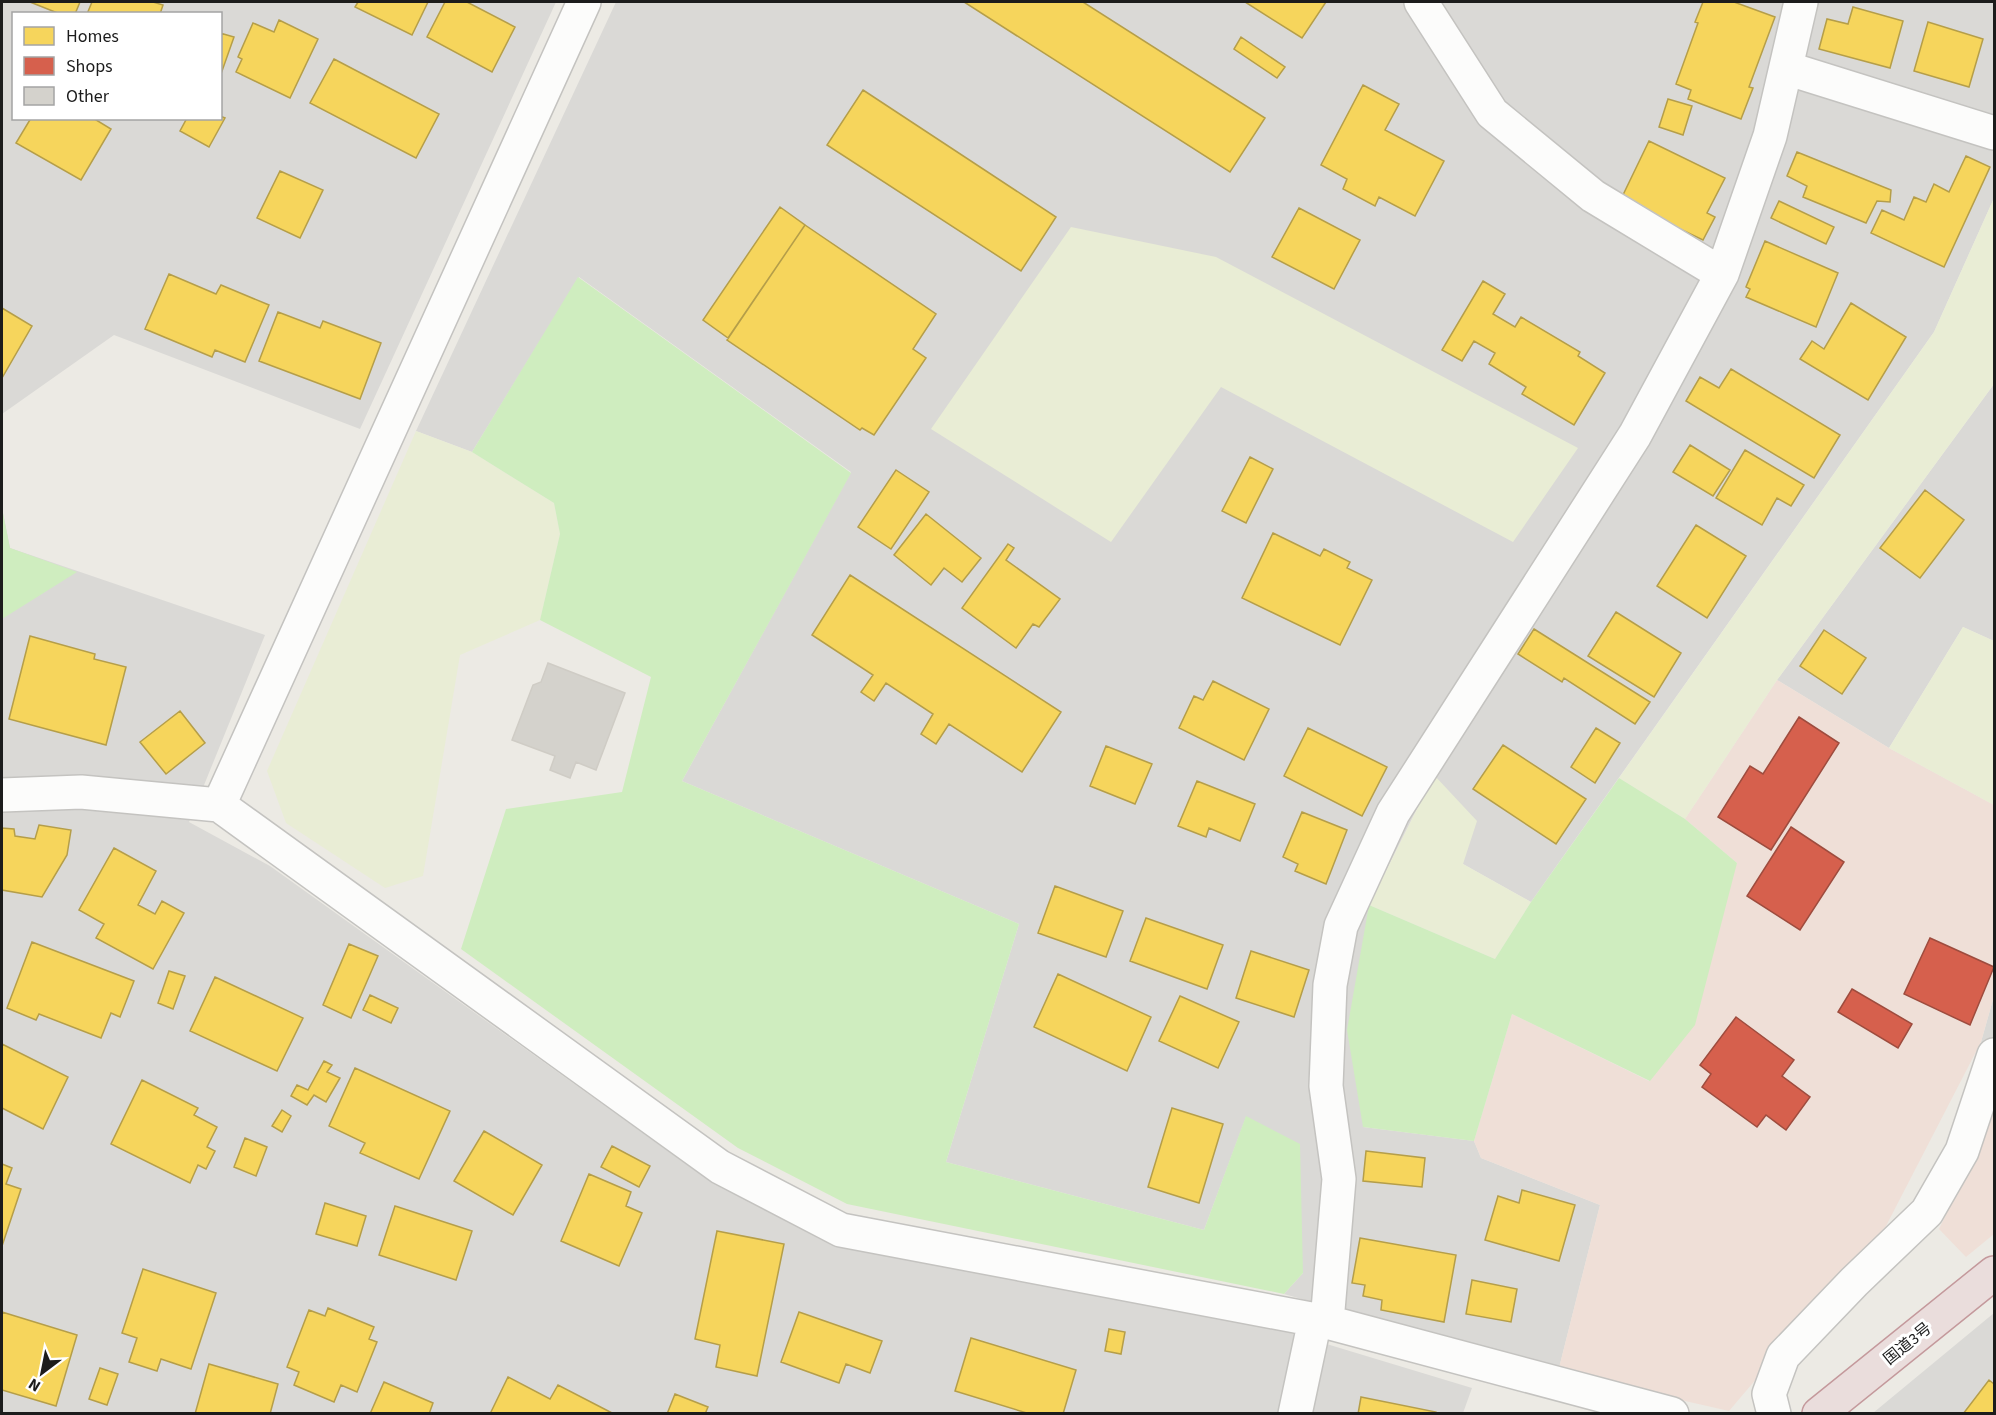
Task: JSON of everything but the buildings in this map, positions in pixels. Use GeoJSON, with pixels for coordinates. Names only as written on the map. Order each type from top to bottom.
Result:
{"type":"FeatureCollection","features":[{"type":"Feature","properties":{"kind":"highway","name":"国道3号"},"geometry":{"type":"LineString","coordinates":[[1820,1413],[1995,1273]]}},
{"type":"Feature","properties":{"kind":"street"},"geometry":{"type":"LineString","coordinates":[[219,805],[584,2]]}},
{"type":"Feature","properties":{"kind":"street"},"geometry":{"type":"LineString","coordinates":[[1421,2],[1492,112],[1593,196],[1722,274]]}},
{"type":"Feature","properties":{"kind":"street"},"geometry":{"type":"LineString","coordinates":[[1295,1413],[1321,1321],[1339,1179],[1326,1086],[1330,985],[1341,926],[1394,813],[1635,435],[1722,274],[1770,136],[1801,2]]}},
{"type":"Feature","properties":{"kind":"street"},"geometry":{"type":"LineString","coordinates":[[1786,68],[1995,133]]}},
{"type":"Feature","properties":{"kind":"street"},"geometry":{"type":"LineString","coordinates":[[2,795],[81,792],[219,805],[720,1167],[841,1230],[1321,1321],[1672,1413]]}},
{"type":"Feature","properties":{"kind":"street"},"geometry":{"type":"LineString","coordinates":[[1774,1413],[1769,1394],[1783,1356],[1854,1281],[1927,1212],[1962,1151],[1995,1056]]}},
{"type":"Feature","properties":{"kind":"shaded area"},"geometry":{"type":"Polygon","coordinates":[[[2,2],[556,2],[360,429],[114,335],[2,414],[2,2]]]}},
{"type":"Feature","properties":{"kind":"shaded area"},"geometry":{"type":"Polygon","coordinates":[[[616,2],[1994,2],[1994,198],[1934,332],[1531,902],[1463,864],[1434,775],[1369,905],[1363,1127],[1474,1141],[1481,1158],[1600,1205],[1558,1372],[1284,1294],[1303,1273],[1246,1117],[1204,1230],[946,1162],[1019,924],[682,781],[851,472],[579,277],[472,452],[416,431],[616,2]]]}},
{"type":"Feature","properties":{"kind":"shaded area"},"geometry":{"type":"Polygon","coordinates":[[[1994,384],[1994,641],[1963,627],[1889,748],[1777,680],[1994,384]]]}},
{"type":"Feature","properties":{"kind":"shaded area"},"geometry":{"type":"Polygon","coordinates":[[[2,508],[10,548],[265,635],[189,822],[270,866],[697,1172],[820,1239],[1277,1329],[1472,1388],[1463,1413],[2,1413],[2,508]]]}},
{"type":"Feature","properties":{"kind":"shaded area"},"geometry":{"type":"Polygon","coordinates":[[[1777,680],[1889,748],[1994,805],[1994,996],[1981,1042],[1886,1226],[1729,1411],[1558,1372],[1600,1205],[1481,1158],[1474,1141],[1512,1014],[1649,1081],[1737,863],[1685,819],[1777,680]]]}},
{"type":"Feature","properties":{"kind":"shaded area"},"geometry":{"type":"Polygon","coordinates":[[[1994,996],[1994,1048],[1981,1042],[1994,996]]]}},
{"type":"Feature","properties":{"kind":"shaded area"},"geometry":{"type":"Polygon","coordinates":[[[1994,1094],[1994,1234],[1966,1257],[1939,1229],[1982,1140],[1994,1094]]]}},
{"type":"Feature","properties":{"kind":"shaded area"},"geometry":{"type":"Polygon","coordinates":[[[1994,1313],[1994,1413],[1873,1413],[1994,1313]]]}},
{"type":"Feature","properties":{"kind":"green space"},"geometry":{"type":"Polygon","coordinates":[[[1994,198],[1994,384],[1777,680],[1685,819],[1619,778],[1934,332],[1994,198]]]}},
{"type":"Feature","properties":{"kind":"green space"},"geometry":{"type":"Polygon","coordinates":[[[1071,227],[1216,257],[1578,448],[1513,542],[1221,387],[1111,542],[931,429],[1071,227]]]}},
{"type":"Feature","properties":{"kind":"green space"},"geometry":{"type":"Polygon","coordinates":[[[578,277],[851,473],[682,781],[1019,924],[946,1162],[1204,1230],[1246,1116],[1300,1144],[1303,1273],[1284,1294],[847,1204],[738,1148],[461,949],[506,809],[622,792],[651,677],[540,620],[560,534],[554,503],[472,452],[578,277]]]}},
{"type":"Feature","properties":{"kind":"green space"},"geometry":{"type":"Polygon","coordinates":[[[416,431],[472,452],[554,503],[560,534],[540,620],[460,655],[423,876],[385,888],[286,823],[267,771],[416,431]]]}},
{"type":"Feature","properties":{"kind":"green space"},"geometry":{"type":"Polygon","coordinates":[[[2,508],[10,548],[77,572],[2,619],[2,508]]]}},
{"type":"Feature","properties":{"kind":"green space"},"geometry":{"type":"Polygon","coordinates":[[[1963,627],[1994,641],[1994,805],[1889,748],[1963,627]]]}},
{"type":"Feature","properties":{"kind":"green space"},"geometry":{"type":"Polygon","coordinates":[[[1434,775],[1477,821],[1463,864],[1531,902],[1495,959],[1369,905],[1434,775]]]}},
{"type":"Feature","properties":{"kind":"green space"},"geometry":{"type":"Polygon","coordinates":[[[1619,778],[1685,819],[1737,863],[1695,1025],[1650,1081],[1512,1014],[1474,1141],[1363,1127],[1347,1030],[1369,905],[1495,959],[1531,902],[1619,778]]]}}]}
